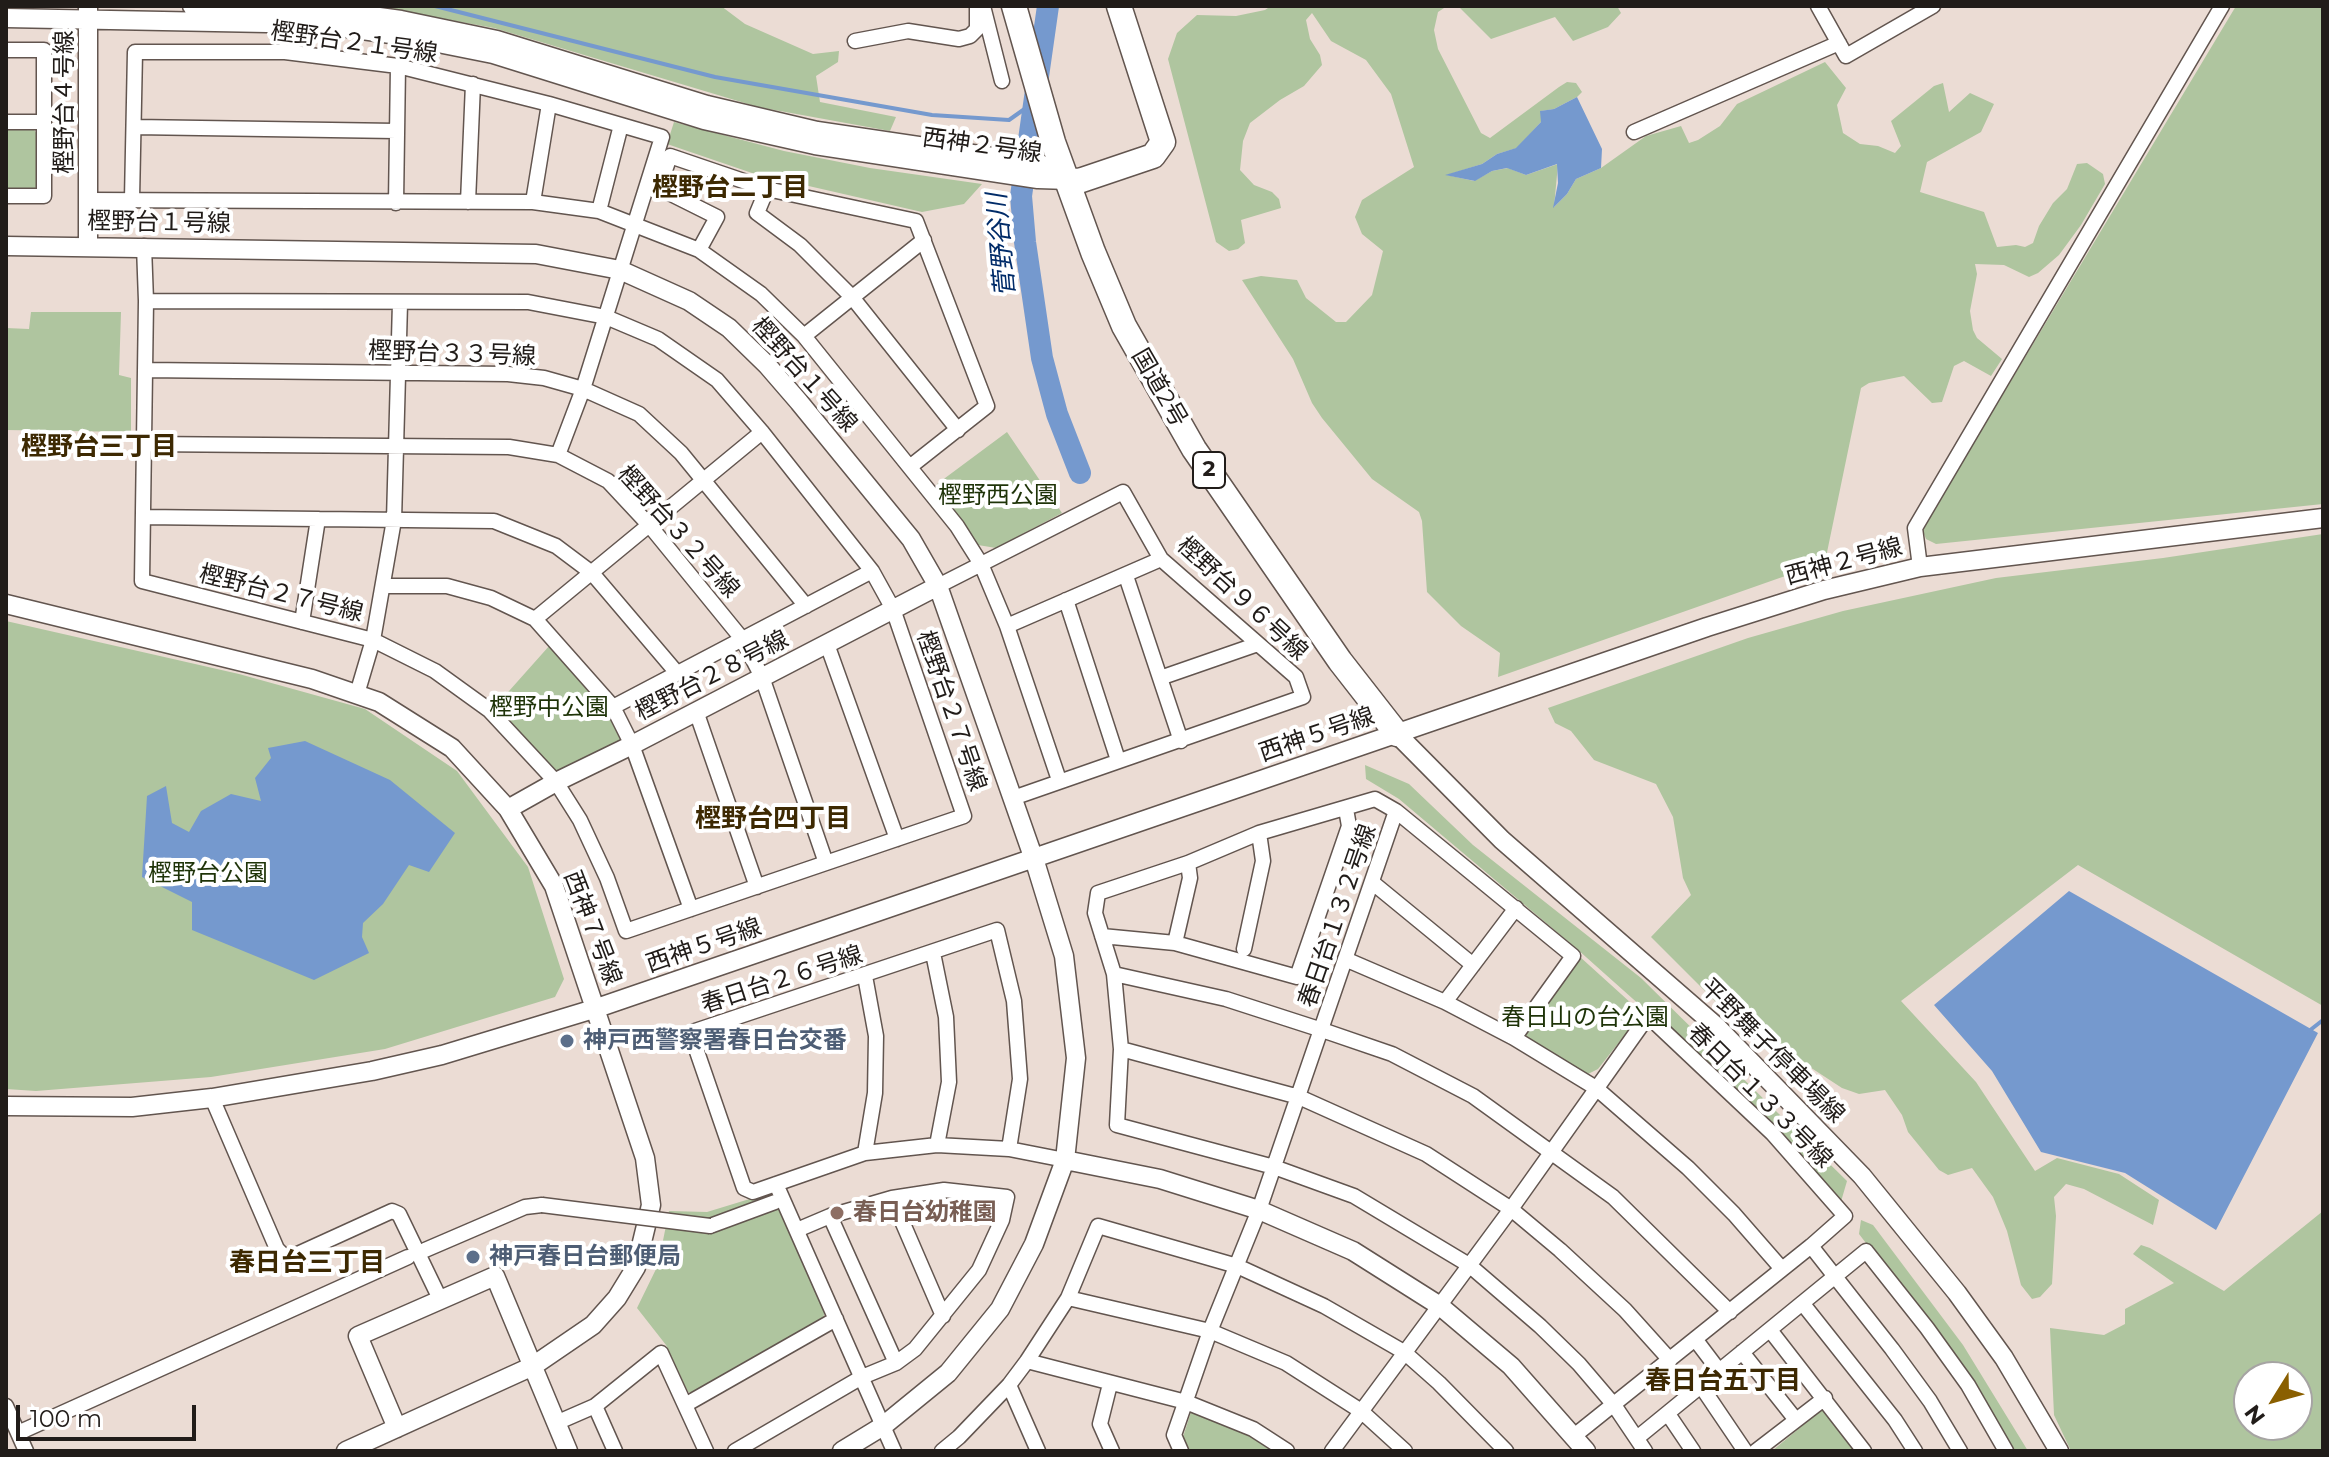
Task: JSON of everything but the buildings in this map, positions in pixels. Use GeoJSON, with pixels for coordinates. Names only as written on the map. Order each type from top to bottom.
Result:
{"type":"FeatureCollection","features":[{"type":"Feature","properties":{"kind":"highway","name":"国道2号"},"geometry":{"type":"LineString","coordinates":[[1014,6],[1053,142],[1124,326],[1194,449],[1340,661],[1397,734]]}},
{"type":"Feature","properties":{"kind":"highway"},"geometry":{"type":"LineString","coordinates":[[1069,180],[1079,181],[1153,156],[1163,142],[1119,6]]}},
{"type":"Feature","properties":{"kind":"street","name":"西神２号線"},"geometry":{"type":"LineString","coordinates":[[192,6],[320,9],[401,20],[497,40],[707,105],[817,131],[1069,180]]}},
{"type":"Feature","properties":{"kind":"street"},"geometry":{"type":"LineString","coordinates":[[855,41],[908,31],[959,39],[970,36],[977,29],[980,6]]}},
{"type":"Feature","properties":{"kind":"street"},"geometry":{"type":"LineString","coordinates":[[980,6],[1002,81]]}},
{"type":"Feature","properties":{"kind":"street"},"geometry":{"type":"LineString","coordinates":[[1818,6],[1843,50]]}},
{"type":"Feature","properties":{"kind":"street"},"geometry":{"type":"LineString","coordinates":[[1634,132],[1843,50],[1933,6]]}},
{"type":"Feature","properties":{"kind":"street"},"geometry":{"type":"LineString","coordinates":[[1920,567],[1915,528],[2222,6]]}},
{"type":"Feature","properties":{"kind":"street","name":"西神２号線"},"geometry":{"type":"LineString","coordinates":[[6,18],[88,12],[319,24],[398,35],[493,54],[704,120],[815,145],[1009,167]]}},
{"type":"Feature","properties":{"kind":"street","name":"樫野台４号線"},"geometry":{"type":"LineString","coordinates":[[88,12],[88,245]]}},
{"type":"Feature","properties":{"kind":"street"},"geometry":{"type":"LineString","coordinates":[[6,50],[44,50],[44,196],[6,196]]}},
{"type":"Feature","properties":{"kind":"street","name":"樫野台２１号線"},"geometry":{"type":"LineString","coordinates":[[132,199],[135,52],[285,52],[398,66],[549,104],[662,137],[583,389],[558,455]]}},
{"type":"Feature","properties":{"kind":"street"},"geometry":{"type":"LineString","coordinates":[[396,203],[398,66]]}},
{"type":"Feature","properties":{"kind":"street"},"geometry":{"type":"LineString","coordinates":[[468,202],[473,84]]}},
{"type":"Feature","properties":{"kind":"street"},"geometry":{"type":"LineString","coordinates":[[533,202],[549,104]]}},
{"type":"Feature","properties":{"kind":"street"},"geometry":{"type":"LineString","coordinates":[[6,122],[44,122]]}},
{"type":"Feature","properties":{"kind":"street"},"geometry":{"type":"LineString","coordinates":[[599,211],[621,125]]}},
{"type":"Feature","properties":{"kind":"street"},"geometry":{"type":"LineString","coordinates":[[135,127],[396,131]]}},
{"type":"Feature","properties":{"kind":"street"},"geometry":{"type":"LineString","coordinates":[[699,250],[717,217],[659,188],[670,156],[767,189],[916,221],[987,406],[911,466]]}},
{"type":"Feature","properties":{"kind":"street"},"geometry":{"type":"LineString","coordinates":[[767,189],[757,213],[800,245],[852,297],[958,430]]}},
{"type":"Feature","properties":{"kind":"street"},"geometry":{"type":"LineString","coordinates":[[89,200],[533,202],[599,211],[699,250],[761,294],[804,336],[957,526],[981,564],[1007,626],[1059,780]]}},
{"type":"Feature","properties":{"kind":"street"},"geometry":{"type":"LineString","coordinates":[[804,336],[924,240]]}},
{"type":"Feature","properties":{"kind":"street","name":"樫野台１号線"},"geometry":{"type":"LineString","coordinates":[[6,246],[536,254],[620,270],[689,301],[729,328],[767,365],[911,539],[938,586],[1034,858],[1064,956],[1076,1058],[1065,1160],[1034,1244],[1000,1309],[948,1373],[883,1426],[842,1451]]}},
{"type":"Feature","properties":{"kind":"street","name":"樫野台２７号線"},"geometry":{"type":"LineString","coordinates":[[144,246],[142,581],[373,640],[435,671],[489,710],[556,782],[580,820],[607,878],[626,931],[964,816],[893,609],[872,571],[717,380],[658,339],[606,317],[528,302],[146,301]]}},
{"type":"Feature","properties":{"kind":"street"},"geometry":{"type":"LineString","coordinates":[[357,694],[373,640],[394,520],[400,303]]}},
{"type":"Feature","properties":{"kind":"street","name":"樫野台３３号線"},"geometry":{"type":"LineString","coordinates":[[145,370],[508,374],[544,378],[583,389],[639,414],[681,453],[806,606]]}},
{"type":"Feature","properties":{"kind":"street"},"geometry":{"type":"LineString","coordinates":[[535,619],[762,432]]}},
{"type":"Feature","properties":{"kind":"street","name":"樫野台３２号線"},"geometry":{"type":"LineString","coordinates":[[144,444],[509,447],[558,455],[608,481],[650,526],[743,640],[762,677],[826,863]]}},
{"type":"Feature","properties":{"kind":"street","name":"樫野台９６号線"},"geometry":{"type":"LineString","coordinates":[[938,586],[1123,492],[1161,559],[1296,677],[1303,697],[1013,798]]}},
{"type":"Feature","properties":{"kind":"street"},"geometry":{"type":"LineString","coordinates":[[143,517],[494,521],[556,546],[592,573],[677,673]]}},
{"type":"Feature","properties":{"kind":"street","name":"西神２号線"},"geometry":{"type":"LineString","coordinates":[[1397,734],[1707,627],[1824,590],[1920,567],[2323,518]]}},
{"type":"Feature","properties":{"kind":"street"},"geometry":{"type":"LineString","coordinates":[[302,622],[318,519]]}},
{"type":"Feature","properties":{"kind":"street"},"geometry":{"type":"LineString","coordinates":[[1007,626],[1161,559]]}},
{"type":"Feature","properties":{"kind":"street"},"geometry":{"type":"LineString","coordinates":[[613,707],[872,571]]}},
{"type":"Feature","properties":{"kind":"street"},"geometry":{"type":"LineString","coordinates":[[1126,576],[1181,741]]}},
{"type":"Feature","properties":{"kind":"street"},"geometry":{"type":"LineString","coordinates":[[383,586],[447,586],[491,598],[535,619],[613,707],[632,745],[691,909]]}},
{"type":"Feature","properties":{"kind":"street","name":"樫野台２８号線"},"geometry":{"type":"LineString","coordinates":[[508,809],[938,586]]}},
{"type":"Feature","properties":{"kind":"street"},"geometry":{"type":"LineString","coordinates":[[1066,600],[1118,760]]}},
{"type":"Feature","properties":{"kind":"street","name":"西神７号線"},"geometry":{"type":"LineString","coordinates":[[6,604],[312,679],[379,702],[452,748],[508,809],[554,886],[645,1158],[651,1205],[636,1267],[617,1298],[593,1325],[533,1366],[346,1451]]}},
{"type":"Feature","properties":{"kind":"street"},"geometry":{"type":"LineString","coordinates":[[827,644],[897,839]]}},
{"type":"Feature","properties":{"kind":"street"},"geometry":{"type":"LineString","coordinates":[[1160,678],[1258,644]]}},
{"type":"Feature","properties":{"kind":"street"},"geometry":{"type":"LineString","coordinates":[[696,711],[757,887]]}},
{"type":"Feature","properties":{"kind":"street","name":"西神５号線"},"geometry":{"type":"LineString","coordinates":[[6,1106],[132,1107],[212,1098],[400,1065],[597,1008],[1397,734]]}},
{"type":"Feature","properties":{"kind":"street","name":"平野舞子停車場線"},"geometry":{"type":"LineString","coordinates":[[1397,734],[1502,840],[1717,1027],[1862,1176],[1997,1347],[2059,1451]]}},
{"type":"Feature","properties":{"kind":"street"},"geometry":{"type":"LineString","coordinates":[[1396,811],[1375,799],[1259,833],[1188,863],[1098,893],[1095,913],[1114,974],[1121,1049],[1117,1125],[1274,1167],[1354,1196],[1469,1265],[1579,1364],[1614,1405],[1641,1445],[1668,1414],[1866,1251],[1968,1385],[2006,1451]]}},
{"type":"Feature","properties":{"kind":"street"},"geometry":{"type":"LineString","coordinates":[[1102,936],[1175,943],[1297,977],[1349,826],[1346,809]]}},
{"type":"Feature","properties":{"kind":"street","name":"春日台１３２号線"},"geometry":{"type":"LineString","coordinates":[[1181,1451],[1174,1435],[1210,1331],[1259,1210],[1396,811],[1573,956],[1514,1038]]}},
{"type":"Feature","properties":{"kind":"street"},"geometry":{"type":"LineString","coordinates":[[1244,949],[1263,861],[1259,833]]}},
{"type":"Feature","properties":{"kind":"street"},"geometry":{"type":"LineString","coordinates":[[1175,943],[1190,878],[1188,863]]}},
{"type":"Feature","properties":{"kind":"street"},"geometry":{"type":"LineString","coordinates":[[1373,883],[1473,965]]}},
{"type":"Feature","properties":{"kind":"street"},"geometry":{"type":"LineString","coordinates":[[1445,1002],[1516,908]]}},
{"type":"Feature","properties":{"kind":"street","name":"春日台２６号線"},"geometry":{"type":"LineString","coordinates":[[1009,1149],[1020,1079],[1014,1001],[997,930],[695,1031],[693,1040],[744,1188],[753,1192],[865,1153],[937,1145],[1009,1149],[1065,1160]]}},
{"type":"Feature","properties":{"kind":"street"},"geometry":{"type":"LineString","coordinates":[[933,953],[946,1017],[949,1082],[937,1145]]}},
{"type":"Feature","properties":{"kind":"street"},"geometry":{"type":"LineString","coordinates":[[1345,959],[1445,1002],[1514,1038],[1596,1088],[1688,1168],[1782,1269]]}},
{"type":"Feature","properties":{"kind":"street"},"geometry":{"type":"LineString","coordinates":[[1114,974],[1226,999],[1322,1030],[1392,1054],[1473,1096],[1613,1197],[1730,1312]]}},
{"type":"Feature","properties":{"kind":"street"},"geometry":{"type":"LineString","coordinates":[[865,976],[876,1036],[875,1093],[865,1153]]}},
{"type":"Feature","properties":{"kind":"street","name":"春日台１３３号線"},"geometry":{"type":"LineString","coordinates":[[1332,1451],[1511,1209],[1648,1016],[1772,1133],[1845,1216],[1614,1405],[1580,1443]]}},
{"type":"Feature","properties":{"kind":"street"},"geometry":{"type":"LineString","coordinates":[[1121,1049],[1299,1097],[1426,1154],[1511,1209],[1625,1310],[1670,1360]]}},
{"type":"Feature","properties":{"kind":"street"},"geometry":{"type":"LineString","coordinates":[[212,1098],[277,1249],[283,1255],[291,1257],[392,1211],[399,1214],[440,1299]]}},
{"type":"Feature","properties":{"kind":"street"},"geometry":{"type":"LineString","coordinates":[[1065,1160],[1160,1179],[1259,1210],[1353,1251],[1440,1306],[1511,1366],[1580,1443]]}},
{"type":"Feature","properties":{"kind":"street"},"geometry":{"type":"LineString","coordinates":[[776,1184],[894,1451]]}},
{"type":"Feature","properties":{"kind":"street"},"geometry":{"type":"LineString","coordinates":[[735,1451],[862,1377],[896,1363],[915,1349],[979,1270],[1002,1220],[1007,1197],[944,1190],[892,1198],[830,1216],[797,1230]]}},
{"type":"Feature","properties":{"kind":"street"},"geometry":{"type":"LineString","coordinates":[[892,1198],[943,1316]]}},
{"type":"Feature","properties":{"kind":"street"},"geometry":{"type":"LineString","coordinates":[[425,1250],[525,1207],[542,1205],[710,1226],[775,1202]]}},
{"type":"Feature","properties":{"kind":"street"},"geometry":{"type":"LineString","coordinates":[[830,1216],[896,1363]]}},
{"type":"Feature","properties":{"kind":"street"},"geometry":{"type":"LineString","coordinates":[[942,1451],[962,1444],[1027,1361],[1068,1298],[1098,1226],[1237,1266],[1324,1306],[1404,1352],[1506,1451]]}},
{"type":"Feature","properties":{"kind":"street"},"geometry":{"type":"LineString","coordinates":[[1811,1246],[1930,1401],[1960,1451]]}},
{"type":"Feature","properties":{"kind":"street"},"geometry":{"type":"LineString","coordinates":[[18,1433],[408,1257]]}},
{"type":"Feature","properties":{"kind":"street"},"geometry":{"type":"LineString","coordinates":[[397,1428],[358,1336],[495,1276],[568,1451]]}},
{"type":"Feature","properties":{"kind":"street"},"geometry":{"type":"LineString","coordinates":[[1068,1298],[1210,1331],[1286,1363],[1361,1411],[1405,1451]]}},
{"type":"Feature","properties":{"kind":"street"},"geometry":{"type":"LineString","coordinates":[[1803,1304],[1895,1420],[1915,1451]]}},
{"type":"Feature","properties":{"kind":"street"},"geometry":{"type":"LineString","coordinates":[[685,1405],[836,1319]]}},
{"type":"Feature","properties":{"kind":"street"},"geometry":{"type":"LineString","coordinates":[[1770,1330],[1864,1451]]}},
{"type":"Feature","properties":{"kind":"street"},"geometry":{"type":"LineString","coordinates":[[1695,1339],[1720,1372]]}},
{"type":"Feature","properties":{"kind":"street"},"geometry":{"type":"LineString","coordinates":[[1742,1352],[1796,1420]]}},
{"type":"Feature","properties":{"kind":"street"},"geometry":{"type":"LineString","coordinates":[[556,1423],[595,1406],[661,1353],[706,1451]]}},
{"type":"Feature","properties":{"kind":"street"},"geometry":{"type":"LineString","coordinates":[[1027,1361],[1186,1402],[1253,1429],[1287,1451]]}},
{"type":"Feature","properties":{"kind":"street"},"geometry":{"type":"LineString","coordinates":[[1110,1384],[1100,1424],[1112,1451]]}},
{"type":"Feature","properties":{"kind":"street"},"geometry":{"type":"LineString","coordinates":[[1009,1385],[1038,1451]]}},
{"type":"Feature","properties":{"kind":"street"},"geometry":{"type":"LineString","coordinates":[[1701,1386],[1745,1451]]}},
{"type":"Feature","properties":{"kind":"street"},"geometry":{"type":"LineString","coordinates":[[1756,1451],[1825,1398]]}},
{"type":"Feature","properties":{"kind":"street"},"geometry":{"type":"LineString","coordinates":[[6,1406],[26,1451]]}},
{"type":"Feature","properties":{"kind":"street"},"geometry":{"type":"LineString","coordinates":[[595,1406],[615,1451]]}},
{"type":"Feature","properties":{"kind":"street"},"geometry":{"type":"LineString","coordinates":[[1668,1414],[1693,1451]]}},
{"type":"Feature","properties":{"kind":"green space"},"geometry":{"type":"Polygon","coordinates":[[[373,6],[721,6],[745,24],[813,54],[839,51],[838,62],[816,76],[820,102],[896,117],[890,131],[758,107],[494,28],[373,6]]]}},
{"type":"Feature","properties":{"kind":"green space"},"geometry":{"type":"Polygon","coordinates":[[[1271,6],[1447,6],[1438,12],[1434,30],[1438,49],[1481,133],[1490,138],[1559,87],[1567,82],[1576,83],[1582,92],[1554,109],[1541,111],[1541,122],[1517,148],[1447,175],[1474,181],[1492,171],[1508,168],[1526,175],[1558,164],[1554,207],[1576,179],[1601,168],[1646,136],[1681,126],[1689,143],[1698,140],[1720,126],[1737,104],[1825,62],[1846,88],[1837,105],[1843,133],[1860,144],[1878,146],[1895,153],[1901,146],[1891,121],[1934,86],[1943,83],[1949,112],[1970,93],[1994,104],[1981,132],[1927,162],[1920,192],[1984,212],[1997,247],[2025,247],[2033,243],[2053,203],[2067,189],[2077,164],[2087,163],[2103,174],[2105,184],[2059,255],[2038,273],[2029,277],[2004,265],[1975,264],[1977,274],[1970,311],[1973,330],[1977,338],[2002,359],[1991,376],[1964,361],[1954,366],[1942,402],[1932,403],[1904,376],[1869,383],[1861,388],[1825,562],[1498,677],[1500,653],[1461,626],[1427,592],[1419,512],[1372,479],[1322,418],[1293,359],[1242,280],[1261,276],[1297,280],[1306,298],[1336,322],[1346,322],[1372,295],[1383,251],[1362,234],[1355,217],[1362,200],[1414,167],[1391,94],[1366,60],[1331,41],[1312,13],[1306,20],[1310,39],[1322,65],[1304,86],[1250,123],[1243,141],[1240,170],[1254,185],[1272,192],[1279,199],[1281,208],[1241,220],[1245,243],[1238,249],[1229,251],[1216,242],[1168,59],[1177,33],[1197,15],[1236,16],[1271,6]]]}},
{"type":"Feature","properties":{"kind":"green space"},"geometry":{"type":"Polygon","coordinates":[[[1458,6],[1617,6],[1621,13],[1608,27],[1573,41],[1555,17],[1491,39],[1458,6]]]}},
{"type":"Feature","properties":{"kind":"green space"},"geometry":{"type":"Polygon","coordinates":[[[2236,6],[2323,6],[2323,504],[1936,544],[1926,539],[1922,529],[2236,6]]]}},
{"type":"Feature","properties":{"kind":"green space"},"geometry":{"type":"Polygon","coordinates":[[[674,122],[784,151],[870,168],[982,184],[964,204],[922,212],[752,173],[667,144],[674,122]]]}},
{"type":"Feature","properties":{"kind":"green space"},"geometry":{"type":"Polygon","coordinates":[[[6,127],[32,127],[37,134],[38,185],[31,192],[6,192],[6,127]]]}},
{"type":"Feature","properties":{"kind":"green space"},"geometry":{"type":"Polygon","coordinates":[[[31,312],[121,312],[119,375],[131,378],[131,432],[6,430],[6,328],[29,329],[31,312]]]}},
{"type":"Feature","properties":{"kind":"green space","name":"樫野西公園"},"geometry":{"type":"Polygon","coordinates":[[[1007,432],[1062,513],[996,548],[978,545],[937,484],[1007,432]]]}},
{"type":"Feature","properties":{"kind":"green space"},"geometry":{"type":"Polygon","coordinates":[[[2323,534],[2323,1006],[2078,865],[1901,1001],[1976,1082],[2035,1171],[2057,1158],[2119,1174],[2159,1200],[2153,1225],[2084,1189],[2066,1184],[2054,1197],[2056,1216],[2052,1284],[2040,1297],[2032,1299],[2021,1285],[2007,1231],[1993,1197],[1972,1168],[1948,1175],[1939,1170],[1908,1132],[1902,1115],[1885,1090],[1859,1094],[1842,1088],[1727,1013],[1651,937],[1691,895],[1683,878],[1673,817],[1656,784],[1594,760],[1571,731],[1555,723],[1548,708],[1748,638],[1843,611],[1996,578],[2163,558],[2323,534]]]}},
{"type":"Feature","properties":{"kind":"green space","name":"樫野台公園"},"geometry":{"type":"Polygon","coordinates":[[[6,621],[239,674],[365,709],[457,771],[528,867],[564,979],[555,997],[385,1049],[211,1077],[36,1091],[6,1089],[6,621]]]}},
{"type":"Feature","properties":{"kind":"green space","name":"樫野中公園"},"geometry":{"type":"Polygon","coordinates":[[[550,645],[622,733],[623,741],[560,773],[551,770],[493,709],[550,645]]]}},
{"type":"Feature","properties":{"kind":"green space"},"geometry":{"type":"Polygon","coordinates":[[[1365,765],[1409,784],[1473,845],[1641,978],[1847,1181],[1840,1205],[1744,1098],[1577,949],[1399,799],[1366,779],[1365,765]]]}},
{"type":"Feature","properties":{"kind":"green space","name":"春日山の台公園"},"geometry":{"type":"Polygon","coordinates":[[[1579,956],[1642,1013],[1598,1069],[1584,1076],[1526,1039],[1524,1033],[1579,956]]]}},
{"type":"Feature","properties":{"kind":"green space"},"geometry":{"type":"Polygon","coordinates":[[[766,1194],[773,1197],[825,1310],[822,1323],[694,1393],[688,1392],[666,1345],[637,1308],[658,1265],[669,1211],[707,1212],[766,1194]]]}},
{"type":"Feature","properties":{"kind":"green space"},"geometry":{"type":"Polygon","coordinates":[[[2323,1211],[2323,1451],[2071,1451],[2054,1415],[2050,1328],[2104,1335],[2125,1324],[2125,1309],[2174,1283],[2133,1254],[2141,1245],[2224,1291],[2323,1211]]]}},
{"type":"Feature","properties":{"kind":"green space"},"geometry":{"type":"Polygon","coordinates":[[[1861,1220],[1873,1225],[1963,1345],[2028,1451],[2010,1451],[1892,1277],[1859,1234],[1861,1220]]]}},
{"type":"Feature","properties":{"kind":"green space"},"geometry":{"type":"Polygon","coordinates":[[[1820,1411],[1826,1411],[1857,1451],[1772,1451],[1820,1411]]]}},
{"type":"Feature","properties":{"kind":"green space"},"geometry":{"type":"Polygon","coordinates":[[[1191,1412],[1249,1434],[1277,1451],[1187,1451],[1182,1440],[1191,1412]]]}},
{"type":"Feature","properties":{"kind":"water"},"geometry":{"type":"Polygon","coordinates":[[[1577,97],[1602,149],[1601,168],[1576,179],[1553,208],[1558,183],[1557,164],[1526,175],[1507,168],[1492,171],[1475,181],[1445,175],[1482,164],[1497,154],[1516,148],[1541,122],[1540,111],[1554,109],[1577,97]]]}},
{"type":"Feature","properties":{"kind":"water"},"geometry":{"type":"Polygon","coordinates":[[[305,741],[390,780],[455,833],[429,872],[409,865],[383,904],[363,923],[362,937],[369,953],[314,980],[192,930],[192,902],[142,877],[147,796],[166,786],[172,823],[189,832],[201,811],[231,794],[261,801],[255,778],[271,758],[268,748],[305,741]]]}},
{"type":"Feature","properties":{"kind":"water"},"geometry":{"type":"Polygon","coordinates":[[[2069,891],[2318,1033],[2216,1230],[2125,1173],[2041,1152],[1992,1071],[1934,1005],[2069,891]]]}},
{"type":"Feature","properties":{"kind":"waterway"},"geometry":{"type":"LineString","coordinates":[[435,6],[715,77],[932,115],[1009,120],[1033,103]]}},
{"type":"Feature","properties":{"kind":"waterway","name":"菅野谷川"},"geometry":{"type":"LineString","coordinates":[[1048,6],[1021,196],[1042,358],[1057,414],[1080,473]]}},
{"type":"Feature","properties":{"kind":"waterway"},"geometry":{"type":"LineString","coordinates":[[2309,1031],[2323,1020]]}},
{"type":"Feature","properties":{"kind":"place","name":"神戸西警察署春日台交番"},"geometry":{"type":"Point","coordinates":[567,1041]}},
{"type":"Feature","properties":{"kind":"place","name":"春日台幼稚園"},"geometry":{"type":"Point","coordinates":[837,1213]}},
{"type":"Feature","properties":{"kind":"place","name":"神戸春日台郵便局"},"geometry":{"type":"Point","coordinates":[473,1257]}},
{"type":"Feature","properties":{"kind":"district","name":"樫野台二丁目"},"geometry":{"type":"Point","coordinates":[730,188]}},
{"type":"Feature","properties":{"kind":"district","name":"樫野台三丁目"},"geometry":{"type":"Point","coordinates":[99,447]}},
{"type":"Feature","properties":{"kind":"district","name":"樫野台四丁目"},"geometry":{"type":"Point","coordinates":[773,819]}},
{"type":"Feature","properties":{"kind":"district","name":"春日台三丁目"},"geometry":{"type":"Point","coordinates":[307,1263]}},
{"type":"Feature","properties":{"kind":"district","name":"春日台五丁目"},"geometry":{"type":"Point","coordinates":[1723,1381]}}]}
